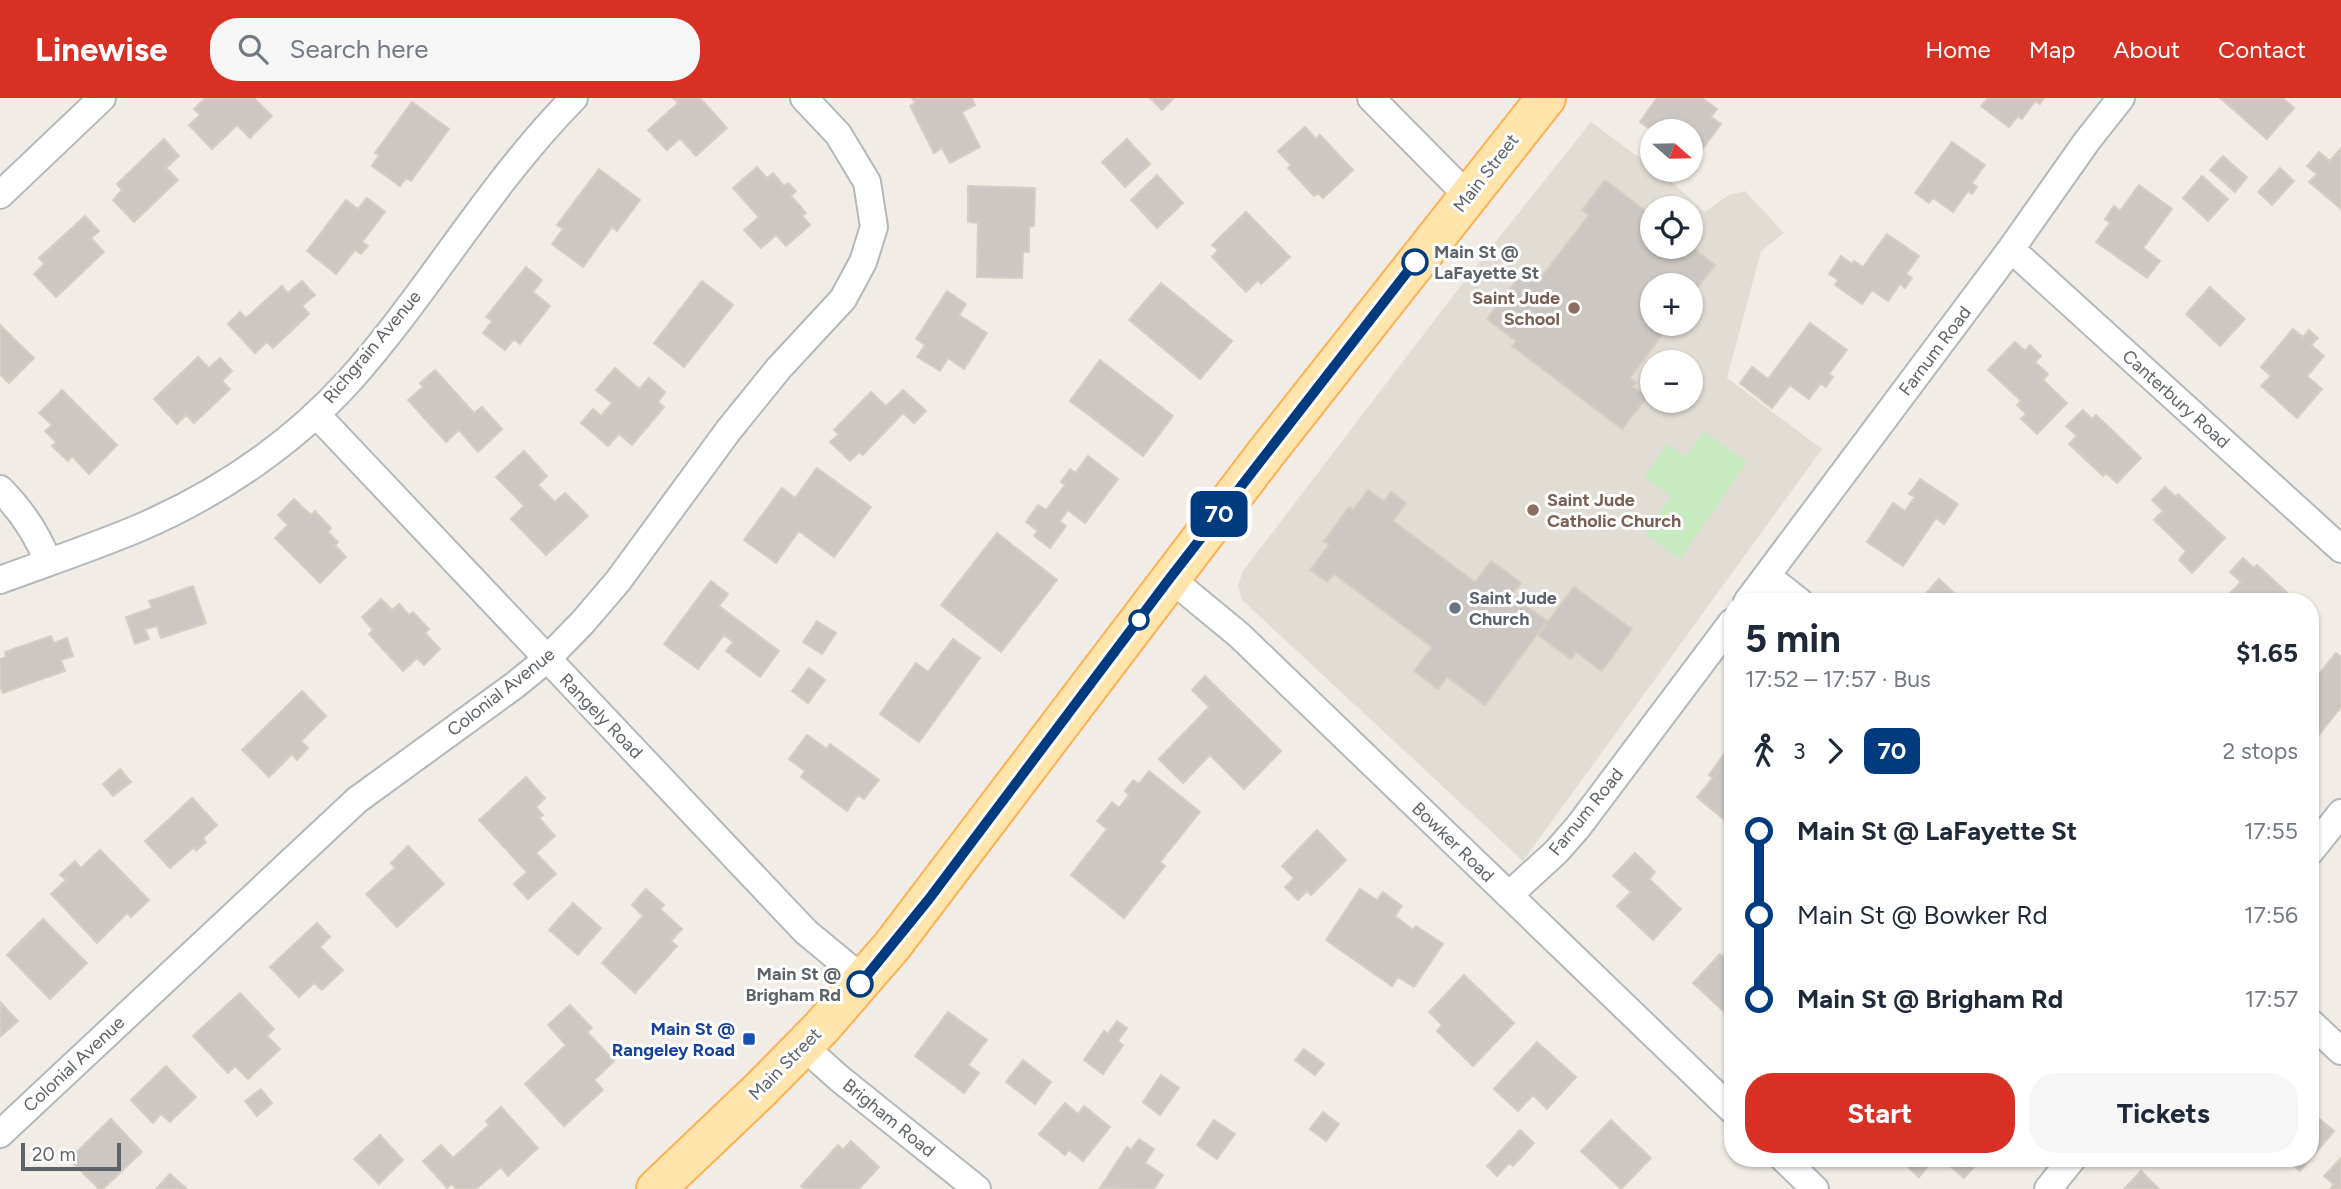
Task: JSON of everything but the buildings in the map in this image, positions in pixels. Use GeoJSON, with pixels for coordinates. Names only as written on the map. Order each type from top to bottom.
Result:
{"type":"FeatureCollection","features":[{"type":"Feature","properties":{"kind":"main road","name":"Main Street"},"geometry":{"type":"LineString","coordinates":[[656,1189],[803,1046],[864,980],[929,899],[1347,348],[1546,98]]}},
{"type":"Feature","properties":{"kind":"street"},"geometry":{"type":"LineString","coordinates":[[0,195],[102,98]]}},
{"type":"Feature","properties":{"kind":"street","name":"Richgrain Avenue"},"geometry":{"type":"LineString","coordinates":[[0,580],[139,528],[186,505],[265,456],[316,414],[379,345],[523,154],[574,98]]}},
{"type":"Feature","properties":{"kind":"street","name":"Colonial Avenue"},"geometry":{"type":"LineString","coordinates":[[0,1134],[357,800],[547,659],[618,581],[779,368],[843,299],[863,262],[874,227],[867,181],[838,134],[804,98]]}},
{"type":"Feature","properties":{"kind":"street"},"geometry":{"type":"LineString","coordinates":[[1371,98],[1468,196]]}},
{"type":"Feature","properties":{"kind":"street","name":"Farnum Road"},"geometry":{"type":"LineString","coordinates":[[1754,593],[2121,98]]}},
{"type":"Feature","properties":{"kind":"street","name":"Canterbury Road"},"geometry":{"type":"LineString","coordinates":[[2011,249],[2341,549]]}},
{"type":"Feature","properties":{"kind":"street","name":"Rangely Road"},"geometry":{"type":"LineString","coordinates":[[316,414],[806,932],[864,980]]}},
{"type":"Feature","properties":{"kind":"street"},"geometry":{"type":"LineString","coordinates":[[0,489],[28,520],[48,562]]}},
{"type":"Feature","properties":{"kind":"street"},"geometry":{"type":"LineString","coordinates":[[1767,576],[1789,593]]}},
{"type":"Feature","properties":{"kind":"street","name":"Bowker Road"},"geometry":{"type":"LineString","coordinates":[[1170,578],[1239,635],[1724,1102]]}},
{"type":"Feature","properties":{"kind":"street","name":"Farnum Road"},"geometry":{"type":"LineString","coordinates":[[1509,895],[1556,852],[1578,827],[1724,633]]}},
{"type":"Feature","properties":{"kind":"street"},"geometry":{"type":"LineString","coordinates":[[2319,841],[2341,813]]}},
{"type":"Feature","properties":{"kind":"street"},"geometry":{"type":"LineString","coordinates":[[2319,1030],[2341,1051]]}},
{"type":"Feature","properties":{"kind":"street","name":"Brigham Road"},"geometry":{"type":"LineString","coordinates":[[803,1046],[977,1189]]}},
{"type":"Feature","properties":{"kind":"street"},"geometry":{"type":"LineString","coordinates":[[1792,1167],[1815,1189]]}},
{"type":"Feature","properties":{"kind":"street"},"geometry":{"type":"LineString","coordinates":[[2048,1189],[2066,1167]]}},
{"type":"Feature","properties":{"kind":"shaded area","name":"Saint Jude Catholic Church"},"geometry":{"type":"Polygon","coordinates":[[[1591,122],[1640,158],[1640,182],[1672,182],[1687,196],[1640,196],[1640,259],[1703,259],[1703,210],[1705,212],[1729,195],[1745,191],[1784,233],[1761,251],[1727,378],[1822,449],[1523,861],[1242,600],[1238,585],[1243,571],[1459,288],[1591,122]]]}},
{"type":"Feature","properties":{"kind":"green space"},"geometry":{"type":"Polygon","coordinates":[[[1704,432],[1747,462],[1680,559],[1645,534],[1671,496],[1644,477],[1667,444],[1686,457],[1704,432]]]}},
{"type":"Feature","properties":{"kind":"bus line","name":"70"},"geometry":{"type":"LineString","coordinates":[[860,984],[929,899],[1170,578],[1415,262]]}},
{"type":"Feature","properties":{"kind":"place","name":"Main St @ LaFayette St"},"geometry":{"type":"Point","coordinates":[1415,262]}},
{"type":"Feature","properties":{"kind":"place","name":"Saint Jude School"},"geometry":{"type":"Point","coordinates":[1574,308]}},
{"type":"Feature","properties":{"kind":"place","name":"Saint Jude Catholic Church"},"geometry":{"type":"Point","coordinates":[1533,510]}},
{"type":"Feature","properties":{"kind":"place","name":"Saint Jude Church"},"geometry":{"type":"Point","coordinates":[1455,608]}},
{"type":"Feature","properties":{"kind":"place","name":"Main St @ Brigham Rd"},"geometry":{"type":"Point","coordinates":[860,984]}},
{"type":"Feature","properties":{"kind":"place","name":"Main St @ Rangeley Road"},"geometry":{"type":"Point","coordinates":[749,1039]}}]}
